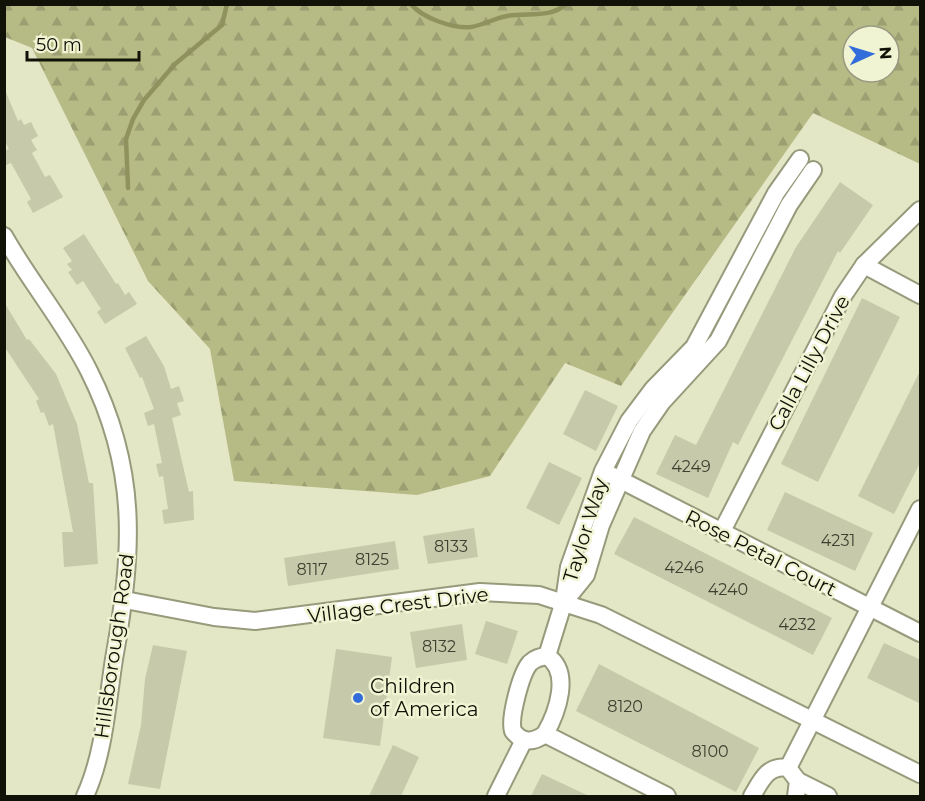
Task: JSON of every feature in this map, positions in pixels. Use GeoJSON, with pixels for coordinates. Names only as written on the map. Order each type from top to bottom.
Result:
{"type":"FeatureCollection","features":[{"type":"Feature","properties":{"kind":"street","name":"Taylor Way"},"geometry":{"type":"LineString","coordinates":[[807,164],[789,205],[718,341],[662,402],[642,431],[619,479],[601,525],[586,575],[564,601],[569,567],[603,471],[629,421],[653,389],[694,347],[776,193],[807,164]]}},
{"type":"Feature","properties":{"kind":"street","name":"Calla Lilly Drive"},"geometry":{"type":"LineString","coordinates":[[721,533],[843,296],[864,265],[921,210]]}},
{"type":"Feature","properties":{"kind":"street","name":"Hillsborough Road"},"geometry":{"type":"LineString","coordinates":[[4,236],[9,255],[89,371],[117,444],[129,519],[125,600],[100,741],[85,796]]}},
{"type":"Feature","properties":{"kind":"street"},"geometry":{"type":"LineString","coordinates":[[864,265],[921,295]]}},
{"type":"Feature","properties":{"kind":"street","name":"Rose Petal Court"},"geometry":{"type":"LineString","coordinates":[[603,471],[921,633]]}},
{"type":"Feature","properties":{"kind":"street"},"geometry":{"type":"LineString","coordinates":[[794,782],[812,720],[921,509]]}},
{"type":"Feature","properties":{"kind":"street","name":"Village Crest Drive"},"geometry":{"type":"LineString","coordinates":[[125,600],[214,617],[255,621],[480,592],[539,595],[564,601],[601,615],[921,774]]}},
{"type":"Feature","properties":{"kind":"street"},"geometry":{"type":"LineString","coordinates":[[547,656],[564,601]]}},
{"type":"Feature","properties":{"kind":"street"},"geometry":{"type":"LineString","coordinates":[[547,656],[559,668],[561,682],[545,734],[532,741],[524,740],[513,731],[512,716],[528,665],[540,657],[547,656]]}},
{"type":"Feature","properties":{"kind":"street"},"geometry":{"type":"LineString","coordinates":[[545,734],[666,796]]}},
{"type":"Feature","properties":{"kind":"street"},"geometry":{"type":"LineString","coordinates":[[496,796],[524,740]]}},
{"type":"Feature","properties":{"kind":"street"},"geometry":{"type":"LineString","coordinates":[[752,796],[768,772],[781,766],[794,782],[828,796]]}},
{"type":"Feature","properties":{"kind":"green space"},"geometry":{"type":"Polygon","coordinates":[[[4,5],[920,5],[920,164],[813,113],[621,386],[565,363],[490,476],[417,495],[234,481],[210,349],[148,281],[32,48],[5,37],[4,5]]]}},
{"type":"Feature","properties":{"kind":"building"},"geometry":{"type":"Polygon","coordinates":[[[5,90],[18,121],[21,119],[24,125],[31,122],[38,136],[31,140],[37,150],[32,153],[45,177],[50,175],[63,197],[33,213],[27,202],[31,199],[11,163],[4,166],[4,151],[9,149],[4,140],[5,90]]]}},
{"type":"Feature","properties":{"kind":"building"},"geometry":{"type":"Polygon","coordinates":[[[840,182],[873,205],[840,253],[838,251],[738,445],[733,442],[708,498],[656,474],[675,435],[696,445],[796,247],[840,182]]]}},
{"type":"Feature","properties":{"kind":"building"},"geometry":{"type":"Polygon","coordinates":[[[84,234],[116,284],[118,283],[125,295],[129,292],[137,304],[105,324],[97,312],[101,309],[83,281],[77,285],[68,272],[72,270],[67,264],[72,261],[63,248],[84,234]]]}},
{"type":"Feature","properties":{"kind":"building"},"geometry":{"type":"Polygon","coordinates":[[[862,298],[900,317],[818,482],[781,464],[862,298]]]}},
{"type":"Feature","properties":{"kind":"building"},"geometry":{"type":"Polygon","coordinates":[[[4,302],[27,340],[29,339],[56,374],[77,424],[89,483],[93,483],[98,564],[64,567],[62,532],[73,532],[53,424],[49,426],[44,412],[41,413],[36,401],[39,399],[4,346],[4,302]]]}},
{"type":"Feature","properties":{"kind":"building"},"geometry":{"type":"Polygon","coordinates":[[[146,336],[164,366],[171,389],[179,386],[184,401],[177,403],[181,415],[172,418],[189,492],[193,491],[194,520],[164,524],[162,510],[168,509],[163,476],[159,477],[156,464],[162,463],[154,424],[148,426],[144,413],[154,409],[142,377],[140,378],[125,348],[146,336]]]}},
{"type":"Feature","properties":{"kind":"building"},"geometry":{"type":"Polygon","coordinates":[[[921,369],[921,461],[894,514],[858,496],[921,369]]]}},
{"type":"Feature","properties":{"kind":"building"},"geometry":{"type":"Polygon","coordinates":[[[585,390],[618,406],[596,451],[563,434],[585,390]]]}},
{"type":"Feature","properties":{"kind":"building"},"geometry":{"type":"Polygon","coordinates":[[[549,462],[582,478],[559,525],[526,508],[549,462]]]}},
{"type":"Feature","properties":{"kind":"building"},"geometry":{"type":"Polygon","coordinates":[[[785,492],[873,533],[855,571],[767,530],[785,492]]]}},
{"type":"Feature","properties":{"kind":"building"},"geometry":{"type":"Polygon","coordinates":[[[634,517],[832,618],[813,655],[614,554],[634,517]]]}},
{"type":"Feature","properties":{"kind":"building"},"geometry":{"type":"Polygon","coordinates":[[[474,528],[478,557],[428,564],[423,536],[474,528]]]}},
{"type":"Feature","properties":{"kind":"building"},"geometry":{"type":"Polygon","coordinates":[[[395,541],[399,569],[288,586],[284,558],[395,541]]]}},
{"type":"Feature","properties":{"kind":"building"},"geometry":{"type":"Polygon","coordinates":[[[486,621],[518,631],[507,664],[475,654],[486,621]]]}},
{"type":"Feature","properties":{"kind":"building"},"geometry":{"type":"Polygon","coordinates":[[[462,624],[467,660],[416,668],[410,632],[462,624]]]}},
{"type":"Feature","properties":{"kind":"building"},"geometry":{"type":"Polygon","coordinates":[[[884,643],[921,660],[921,704],[867,678],[884,643]]]}},
{"type":"Feature","properties":{"kind":"building"},"geometry":{"type":"Polygon","coordinates":[[[153,645],[187,651],[160,789],[128,784],[141,725],[145,679],[153,645]]]}},
{"type":"Feature","properties":{"kind":"building","name":"Children of America"},"geometry":{"type":"Polygon","coordinates":[[[336,649],[392,657],[380,746],[323,738],[336,649]]]}},
{"type":"Feature","properties":{"kind":"building"},"geometry":{"type":"Polygon","coordinates":[[[599,664],[759,748],[736,792],[576,711],[599,664]]]}},
{"type":"Feature","properties":{"kind":"building"},"geometry":{"type":"Polygon","coordinates":[[[393,745],[419,757],[401,796],[369,796],[393,745]]]}},
{"type":"Feature","properties":{"kind":"building"},"geometry":{"type":"Polygon","coordinates":[[[542,774],[589,796],[531,796],[542,774]]]}},
{"type":"Feature","properties":{"kind":"waterway"},"geometry":{"type":"LineString","coordinates":[[128,188],[126,139],[133,119],[144,100],[175,64],[222,25],[227,4]]}},
{"type":"Feature","properties":{"kind":"waterway"},"geometry":{"type":"LineString","coordinates":[[411,4],[430,18],[464,27],[476,26],[507,16],[553,12],[566,4]]}},
{"type":"Feature","properties":{"kind":"place","name":"Children of America"},"geometry":{"type":"Point","coordinates":[358,698]}}]}
